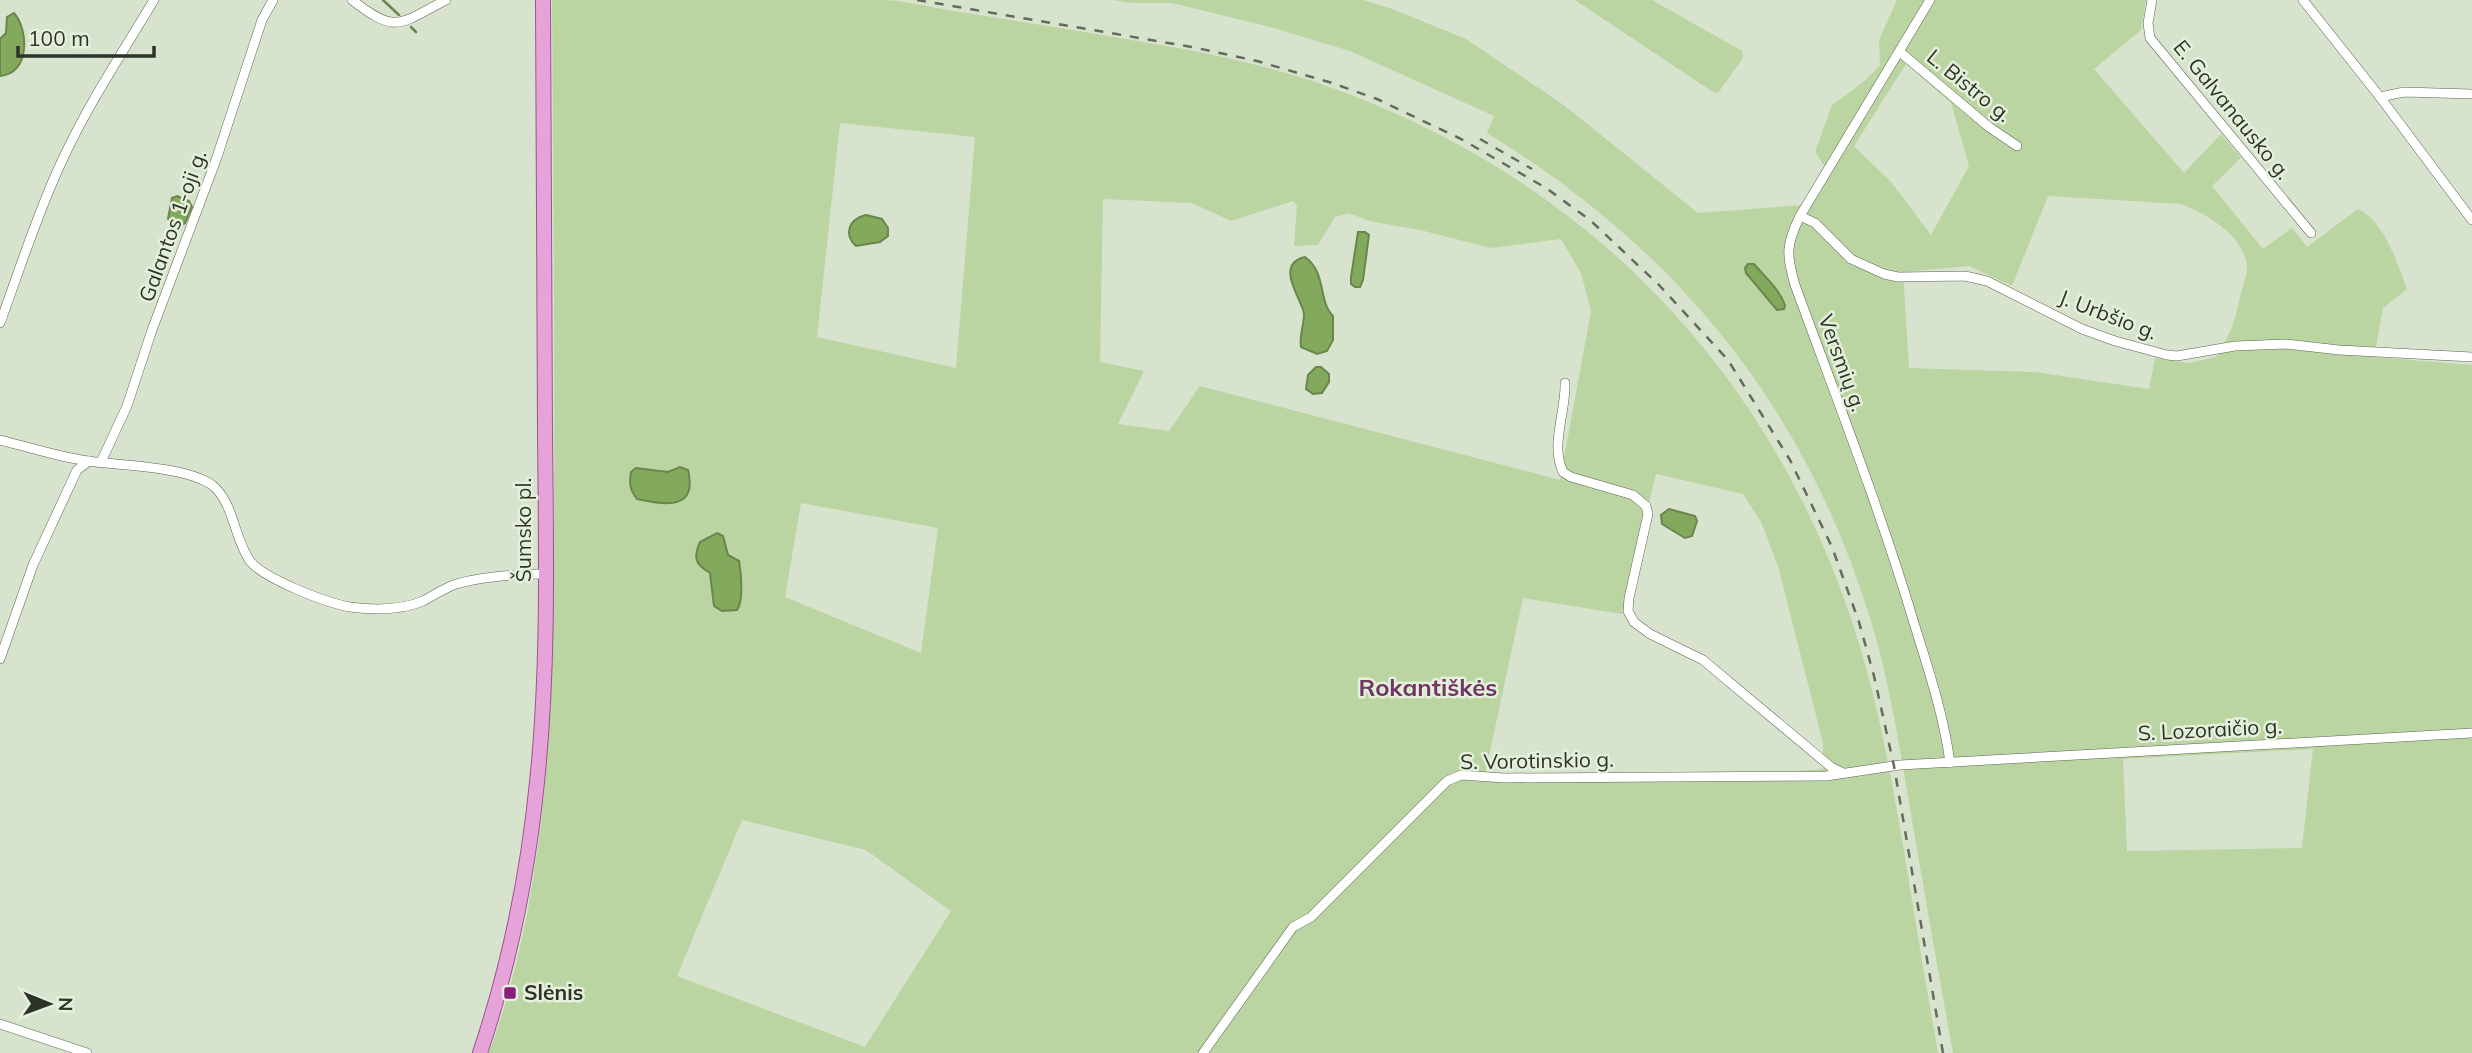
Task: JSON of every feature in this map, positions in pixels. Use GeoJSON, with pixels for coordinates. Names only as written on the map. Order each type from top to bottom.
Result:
{"type":"FeatureCollection","features":[{"type":"Feature","properties":{"kind":"main road","name":"Šumsko pl."},"geometry":{"type":"LineString","coordinates":[[480,1053],[510,943],[530,840],[541,728],[546,574],[543,0]]}},
{"type":"Feature","properties":{"kind":"street"},"geometry":{"type":"LineString","coordinates":[[0,323],[61,161],[154,0]]}},
{"type":"Feature","properties":{"kind":"street","name":"Galantos 1-oji g."},"geometry":{"type":"LineString","coordinates":[[101,461],[127,406],[152,330],[216,160],[262,20],[273,0]]}},
{"type":"Feature","properties":{"kind":"street"},"geometry":{"type":"LineString","coordinates":[[352,0],[376,19],[386,23],[407,20],[446,0]]}},
{"type":"Feature","properties":{"kind":"street","name":"Versmių g."},"geometry":{"type":"LineString","coordinates":[[1930,0],[1800,216],[1790,237],[1789,263],[1896,564],[1924,657],[1950,763]]}},
{"type":"Feature","properties":{"kind":"street","name":"E. Galvanausko g."},"geometry":{"type":"LineString","coordinates":[[2152,0],[2148,23],[2150,38],[2311,233]]}},
{"type":"Feature","properties":{"kind":"street"},"geometry":{"type":"LineString","coordinates":[[2303,0],[2472,220]]}},
{"type":"Feature","properties":{"kind":"street","name":"L. Bistro g."},"geometry":{"type":"LineString","coordinates":[[1900,52],[1989,127],[2017,146]]}},
{"type":"Feature","properties":{"kind":"street"},"geometry":{"type":"LineString","coordinates":[[2380,97],[2404,92],[2472,94]]}},
{"type":"Feature","properties":{"kind":"street","name":"J. Urbšio g."},"geometry":{"type":"LineString","coordinates":[[1800,216],[1815,223],[1851,259],[1884,274],[1965,276],[1987,281],[2082,329],[2167,355],[2178,356],[2235,346],[2286,344],[2472,358]]}},
{"type":"Feature","properties":{"kind":"street"},"geometry":{"type":"LineString","coordinates":[[1565,383],[1566,395],[1557,452],[1563,472],[1633,495],[1646,506],[1648,514],[1629,598],[1628,611],[1634,622],[1650,634],[1703,660],[1830,767],[1844,774]]}},
{"type":"Feature","properties":{"kind":"street"},"geometry":{"type":"LineString","coordinates":[[0,440],[89,461],[198,478],[213,486],[222,497],[250,561],[264,573],[327,602],[353,607],[396,608],[410,606],[454,585],[469,581],[546,574]]}},
{"type":"Feature","properties":{"kind":"street"},"geometry":{"type":"LineString","coordinates":[[0,659],[33,565],[77,470],[89,461]]}},
{"type":"Feature","properties":{"kind":"street","name":"S. Lozoraičio g."},"geometry":{"type":"LineString","coordinates":[[1950,763],[2472,733]]}},
{"type":"Feature","properties":{"kind":"street","name":"S. Vorotinskio g."},"geometry":{"type":"LineString","coordinates":[[1204,1052],[1293,927],[1311,917],[1447,781],[1461,775],[1504,778],[1826,776],[1900,765],[1950,763]]}},
{"type":"Feature","properties":{"kind":"street"},"geometry":{"type":"LineString","coordinates":[[0,1024],[87,1053]]}},
{"type":"Feature","properties":{"kind":"shaded area"},"geometry":{"type":"Polygon","coordinates":[[[552,0],[884,0],[1134,40],[1258,65],[1318,83],[1410,120],[1496,166],[1574,221],[1645,284],[1709,354],[1764,432],[1810,518],[1848,610],[1874,697],[1898,815],[1938,1053],[489,1053],[510,988],[526,921],[537,854],[550,717],[554,511],[552,0]],[[840,123],[817,337],[956,368],[975,137],[840,123]],[[1103,199],[1100,362],[1144,371],[1118,424],[1169,431],[1200,386],[1560,480],[1591,311],[1581,273],[1561,239],[1491,248],[1420,230],[1369,221],[1349,213],[1335,217],[1318,245],[1294,246],[1297,206],[1293,201],[1231,221],[1192,203],[1103,199]],[[1656,474],[1622,614],[1523,598],[1484,779],[1677,782],[1823,769],[1823,743],[1778,566],[1761,522],[1743,494],[1656,474]],[[801,503],[785,597],[921,653],[938,528],[801,503]],[[713,536],[700,542],[695,559],[710,573],[713,581],[742,597],[736,558],[728,555],[724,545],[713,536]],[[742,820],[677,976],[865,1047],[951,911],[866,850],[742,820]]]}},
{"type":"Feature","properties":{"kind":"shaded area"},"geometry":{"type":"Polygon","coordinates":[[[1112,0],[1363,0],[1390,8],[1466,39],[1565,106],[1698,213],[1802,205],[1825,167],[1815,152],[1832,105],[1880,66],[1879,40],[1897,0],[2146,0],[2141,30],[2094,69],[2184,173],[2221,134],[2241,158],[2212,186],[2263,249],[2292,228],[2307,247],[2358,209],[2367,215],[2376,223],[2389,244],[2407,289],[2383,308],[2374,357],[2472,365],[2472,1053],[1953,1053],[1893,712],[1870,618],[1842,540],[1809,468],[1770,401],[1725,339],[1674,281],[1617,228],[1555,178],[1487,133],[1494,116],[1350,51],[1270,27],[1172,3],[1112,0]],[[1906,64],[1854,146],[1892,183],[1931,235],[1969,166],[1951,103],[1906,64]],[[2048,196],[2012,286],[1969,266],[1903,272],[1909,368],[2035,372],[2149,389],[2155,358],[2189,363],[2216,357],[2234,322],[2247,265],[2244,254],[2231,235],[2202,213],[2181,204],[2048,196]],[[2313,749],[2123,759],[2127,851],[2302,848],[2313,749]]]}},
{"type":"Feature","properties":{"kind":"shaded area"},"geometry":{"type":"Polygon","coordinates":[[[1575,0],[1652,0],[1742,51],[1743,58],[1718,93],[1713,92],[1575,0]]]}},
{"type":"Feature","properties":{"kind":"shaded area"},"geometry":{"type":"Polygon","coordinates":[[[14,13],[24,40],[22,60],[17,68],[0,76],[0,39],[6,33],[7,17],[14,13]]]}},
{"type":"Feature","properties":{"kind":"shaded area"},"geometry":{"type":"Polygon","coordinates":[[[177,196],[189,201],[192,207],[185,223],[178,228],[168,219],[172,198],[177,196]]]}},
{"type":"Feature","properties":{"kind":"shaded area"},"geometry":{"type":"Polygon","coordinates":[[[866,215],[882,219],[888,228],[888,236],[880,242],[856,246],[850,237],[850,228],[855,220],[866,215]]]}},
{"type":"Feature","properties":{"kind":"shaded area"},"geometry":{"type":"Polygon","coordinates":[[[1358,232],[1369,235],[1363,280],[1360,287],[1355,287],[1351,284],[1351,277],[1358,232]]]}},
{"type":"Feature","properties":{"kind":"shaded area"},"geometry":{"type":"Polygon","coordinates":[[[1305,257],[1317,271],[1325,303],[1333,316],[1333,340],[1327,351],[1317,354],[1301,347],[1304,314],[1290,275],[1291,267],[1296,261],[1305,257]]]}},
{"type":"Feature","properties":{"kind":"shaded area"},"geometry":{"type":"Polygon","coordinates":[[[1748,264],[1754,264],[1775,288],[1785,305],[1784,309],[1777,310],[1746,273],[1748,264]]]}},
{"type":"Feature","properties":{"kind":"shaded area"},"geometry":{"type":"Polygon","coordinates":[[[1316,367],[1321,367],[1329,374],[1329,382],[1322,393],[1313,394],[1306,389],[1308,375],[1316,367]]]}},
{"type":"Feature","properties":{"kind":"shaded area"},"geometry":{"type":"Polygon","coordinates":[[[680,467],[688,470],[690,483],[688,493],[683,499],[658,503],[637,499],[633,493],[630,476],[636,468],[668,472],[680,467]]]}},
{"type":"Feature","properties":{"kind":"shaded area"},"geometry":{"type":"Polygon","coordinates":[[[1669,509],[1695,516],[1697,521],[1692,536],[1685,538],[1662,524],[1661,515],[1669,509]]]}},
{"type":"Feature","properties":{"kind":"shaded area"},"geometry":{"type":"Polygon","coordinates":[[[717,533],[723,536],[728,555],[739,561],[741,593],[737,610],[722,611],[714,606],[710,573],[701,567],[697,560],[696,552],[700,542],[717,533]]]}},
{"type":"Feature","properties":{"kind":"waterway"},"geometry":{"type":"LineString","coordinates":[[383,0],[399,15]]}},
{"type":"Feature","properties":{"kind":"waterway"},"geometry":{"type":"LineString","coordinates":[[411,27],[416,32]]}},
{"type":"Feature","properties":{"kind":"railway"},"geometry":{"type":"LineString","coordinates":[[917,0],[1192,47],[1257,61],[1377,99],[1461,139],[1546,188],[1590,220],[1659,285],[1728,360],[1790,460],[1832,547],[1859,622],[1894,766],[1943,1053]]}},
{"type":"Feature","properties":{"kind":"railway"},"geometry":{"type":"LineString","coordinates":[[1480,139],[1532,169]]}},
{"type":"Feature","properties":{"kind":"place","name":"Slėnis"},"geometry":{"type":"Point","coordinates":[510,993]}},
{"type":"Feature","properties":{"kind":"district","name":"Rokantiškės"},"geometry":{"type":"Point","coordinates":[1428,688]}}]}
